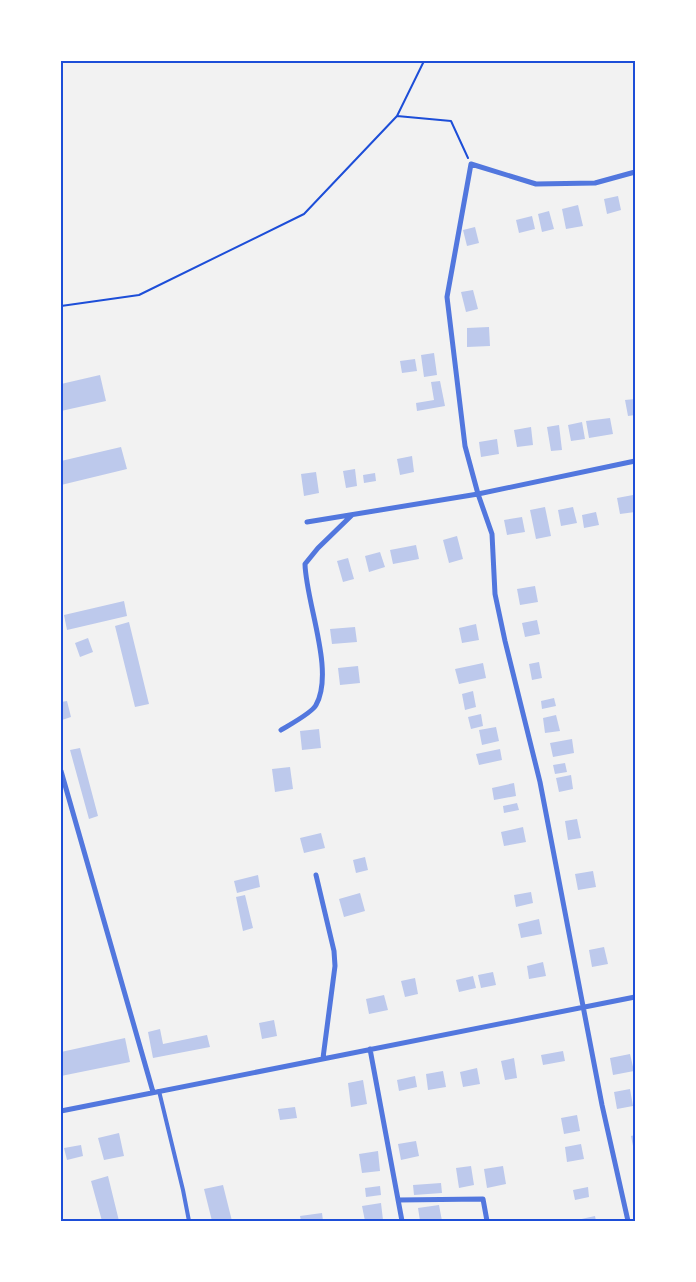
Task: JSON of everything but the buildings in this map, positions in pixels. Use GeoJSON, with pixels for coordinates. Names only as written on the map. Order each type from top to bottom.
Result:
{"type":"FeatureCollection","features":[{"type":"Feature","properties":{"kind":"street"},"geometry":{"type":"LineString","coordinates":[[628,1221],[602,1105],[540,782],[495,594],[492,534],[478,494],[465,446],[447,297],[471,164],[536,184],[595,183],[635,172]]}},
{"type":"Feature","properties":{"kind":"street"},"geometry":{"type":"LineString","coordinates":[[307,522],[478,494],[635,461]]}},
{"type":"Feature","properties":{"kind":"street"},"geometry":{"type":"LineString","coordinates":[[281,730],[315,707],[320,693],[322,664],[306,581],[305,564],[318,548],[353,514]]}},
{"type":"Feature","properties":{"kind":"street"},"geometry":{"type":"LineString","coordinates":[[61,771],[153,1092]]}},
{"type":"Feature","properties":{"kind":"street"},"geometry":{"type":"LineString","coordinates":[[316,875],[334,951],[335,966],[323,1058]]}},
{"type":"Feature","properties":{"kind":"street"},"geometry":{"type":"LineString","coordinates":[[61,1111],[635,997]]}},
{"type":"Feature","properties":{"kind":"street"},"geometry":{"type":"LineString","coordinates":[[370,1049],[402,1221]]}},
{"type":"Feature","properties":{"kind":"street"},"geometry":{"type":"LineString","coordinates":[[398,1200],[483,1199],[488,1221]]}},
{"type":"Feature","properties":{"kind":"lane"},"geometry":{"type":"LineString","coordinates":[[159,1091],[189,1221]]}},
{"type":"Feature","properties":{"kind":"path"},"geometry":{"type":"LineString","coordinates":[[61,306],[139,295],[304,214],[397,116],[424,61]]}},
{"type":"Feature","properties":{"kind":"path"},"geometry":{"type":"LineString","coordinates":[[397,116],[451,121],[471,164]]}}]}
